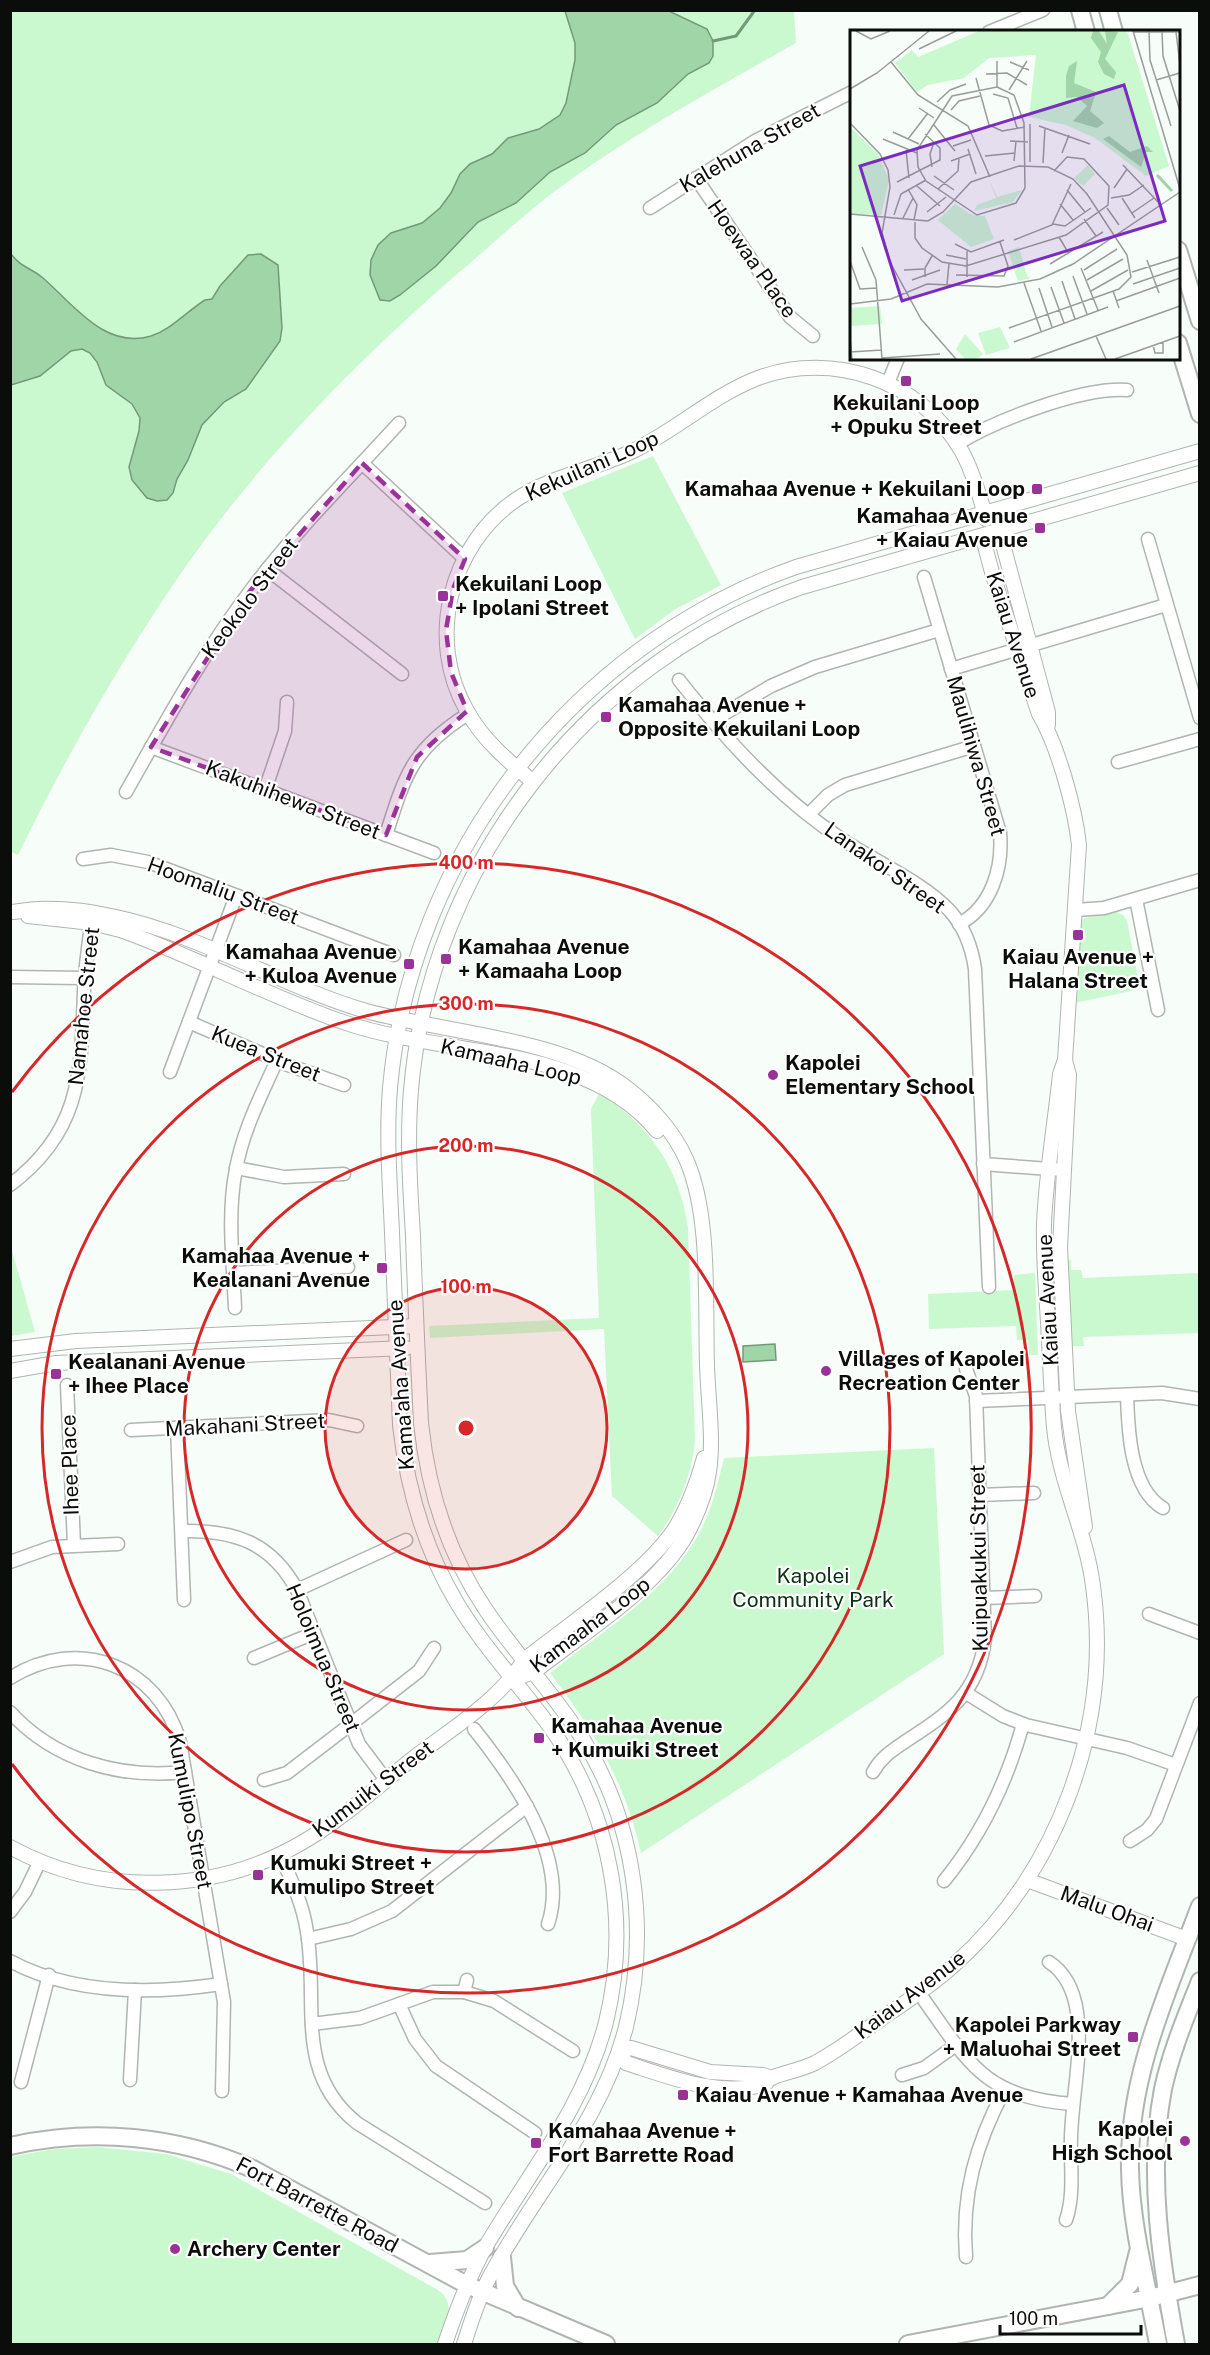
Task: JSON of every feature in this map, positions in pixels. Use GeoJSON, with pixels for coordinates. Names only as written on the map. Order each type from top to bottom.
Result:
{"type":"FeatureCollection","features":[{"type":"Feature","properties":{"kind":"main road"},"geometry":{"type":"LineString","coordinates":[[1080,10],[1085,30]]}},
{"type":"Feature","properties":{"kind":"main road"},"geometry":{"type":"LineString","coordinates":[[1107,10],[1113,30]]}},
{"type":"Feature","properties":{"kind":"main road"},"geometry":{"type":"LineString","coordinates":[[1180,253],[1200,321]]}},
{"type":"Feature","properties":{"kind":"main road"},"geometry":{"type":"LineString","coordinates":[[1180,346],[1200,414]]}},
{"type":"Feature","properties":{"kind":"main road"},"geometry":{"type":"LineString","coordinates":[[1158,2344],[1140,2246],[1130,2170],[1134,2103],[1149,2042],[1193,1941],[1200,1906]]}},
{"type":"Feature","properties":{"kind":"main road"},"geometry":{"type":"LineString","coordinates":[[1176,2344],[1161,2252],[1156,2169],[1160,2107],[1174,2050],[1200,1981]]}},
{"type":"Feature","properties":{"kind":"main road","name":"Fort Barrette Road"},"geometry":{"type":"LineString","coordinates":[[10,2146],[60,2138],[107,2136],[153,2140],[198,2148],[253,2169],[483,2293],[606,2344]]}},
{"type":"Feature","properties":{"kind":"main road"},"geometry":{"type":"LineString","coordinates":[[1107,2307],[1130,2284],[1140,2246]]}},
{"type":"Feature","properties":{"kind":"main road"},"geometry":{"type":"LineString","coordinates":[[426,2263],[467,2260],[485,2248]]}},
{"type":"Feature","properties":{"kind":"main road"},"geometry":{"type":"LineString","coordinates":[[1161,2252],[1178,2275],[1200,2283]]}},
{"type":"Feature","properties":{"kind":"main road"},"geometry":{"type":"LineString","coordinates":[[502,2257],[506,2286],[519,2309]]}},
{"type":"Feature","properties":{"kind":"main road"},"geometry":{"type":"LineString","coordinates":[[1168,2296],[1200,2283]]}},
{"type":"Feature","properties":{"kind":"main road"},"geometry":{"type":"LineString","coordinates":[[908,2344],[1150,2298],[1200,2296]]}},
{"type":"Feature","properties":{"kind":"street"},"geometry":{"type":"LineString","coordinates":[[996,30],[1043,10]]}},
{"type":"Feature","properties":{"kind":"street","name":"Kalehuna Street"},"geometry":{"type":"LineString","coordinates":[[650,208],[755,141],[850,93]]}},
{"type":"Feature","properties":{"kind":"street","name":"Hoewaa Place"},"geometry":{"type":"LineString","coordinates":[[696,178],[790,317],[813,336]]}},
{"type":"Feature","properties":{"kind":"street"},"geometry":{"type":"LineString","coordinates":[[888,383],[897,360]]}},
{"type":"Feature","properties":{"kind":"street","name":"Kekuilani Loop"},"geometry":{"type":"LineString","coordinates":[[532,781],[490,745],[468,714],[451,672],[447,638],[449,603],[465,559],[490,523],[522,496],[541,486],[632,451],[730,392],[759,378],[790,370],[821,368],[853,371],[888,383],[909,395],[933,415],[957,444],[969,465],[989,533]]}},
{"type":"Feature","properties":{"kind":"street"},"geometry":{"type":"LineString","coordinates":[[957,444],[1010,419],[1087,394],[1110,389],[1128,390]]}},
{"type":"Feature","properties":{"kind":"street","name":"Keokolo Street"},"geometry":{"type":"LineString","coordinates":[[126,792],[219,636],[267,570],[399,423]]}},
{"type":"Feature","properties":{"kind":"street","name":"Kama'aha Avenue"},"geometry":{"type":"LineString","coordinates":[[445,2344],[467,2285],[485,2248],[574,2104],[599,2045],[610,2003],[616,1961],[615,1896],[608,1854],[595,1813],[578,1772],[555,1735],[457,1604],[435,1562],[421,1525],[403,1448],[388,1144],[391,1087],[401,1020],[424,939],[441,895],[481,819],[516,768],[569,711],[612,671],[643,646],[679,624],[780,572],[1200,451]]}},
{"type":"Feature","properties":{"kind":"street"},"geometry":{"type":"LineString","coordinates":[[362,463],[465,559]]}},
{"type":"Feature","properties":{"kind":"street","name":"Kama'aha Avenue"},"geometry":{"type":"LineString","coordinates":[[464,2344],[483,2293],[502,2257],[591,2114],[619,2051],[630,2007],[637,1951],[635,1894],[628,1849],[615,1805],[596,1763],[572,1723],[475,1593],[454,1553],[438,1511],[423,1446],[408,1144],[411,1089],[421,1025],[441,954],[459,903],[494,837],[532,781],[583,725],[655,662],[681,645],[787,592],[1200,473]]}},
{"type":"Feature","properties":{"kind":"street","name":"Kaiau Avenue"},"geometry":{"type":"LineString","coordinates":[[599,2045],[619,2051],[631,2048],[710,2072],[763,2075],[771,2078],[803,2069],[824,2058],[919,1993],[973,1948],[1004,1912],[1027,1880],[1063,1812],[1086,1738],[1094,1690],[1097,1638],[1093,1587],[1084,1538],[1057,1452],[1044,1245],[1069,1075],[1065,1060],[1079,857],[1077,833],[1048,730],[1048,712],[1024,647],[1002,541],[989,533]]}},
{"type":"Feature","properties":{"kind":"street"},"geometry":{"type":"LineString","coordinates":[[1148,539],[1200,718]]}},
{"type":"Feature","properties":{"kind":"street"},"geometry":{"type":"LineString","coordinates":[[267,570],[402,674]]}},
{"type":"Feature","properties":{"kind":"street","name":"Maulihiwa Street"},"geometry":{"type":"LineString","coordinates":[[924,577],[999,824],[1001,853],[998,870],[987,896],[975,913],[959,924]]}},
{"type":"Feature","properties":{"kind":"street"},"geometry":{"type":"LineString","coordinates":[[951,669],[1166,605]]}},
{"type":"Feature","properties":{"kind":"street"},"geometry":{"type":"LineString","coordinates":[[712,721],[749,698],[800,673],[939,630]]}},
{"type":"Feature","properties":{"kind":"street","name":"Lanakoi Street"},"geometry":{"type":"LineString","coordinates":[[679,680],[712,721],[765,777],[841,840],[935,898],[959,924],[971,948],[975,969],[989,1287]]}},
{"type":"Feature","properties":{"kind":"street"},"geometry":{"type":"LineString","coordinates":[[265,790],[285,731],[287,702]]}},
{"type":"Feature","properties":{"kind":"street"},"geometry":{"type":"LineString","coordinates":[[386,835],[401,787],[417,757],[442,731],[468,714]]}},
{"type":"Feature","properties":{"kind":"street"},"geometry":{"type":"LineString","coordinates":[[1118,762],[1200,739]]}},
{"type":"Feature","properties":{"kind":"street"},"geometry":{"type":"LineString","coordinates":[[809,814],[828,795],[845,785],[974,746]]}},
{"type":"Feature","properties":{"kind":"street","name":"Kakuhihewa Street"},"geometry":{"type":"LineString","coordinates":[[151,747],[435,853]]}},
{"type":"Feature","properties":{"kind":"street","name":"Hoomaliu Street"},"geometry":{"type":"LineString","coordinates":[[83,859],[111,855],[136,859],[394,955]]}},
{"type":"Feature","properties":{"kind":"street"},"geometry":{"type":"LineString","coordinates":[[1076,910],[1104,908],[1200,880]]}},
{"type":"Feature","properties":{"kind":"street"},"geometry":{"type":"LineString","coordinates":[[170,1072],[236,896]]}},
{"type":"Feature","properties":{"kind":"street"},"geometry":{"type":"LineString","coordinates":[[1136,899],[1158,1010]]}},
{"type":"Feature","properties":{"kind":"street"},"geometry":{"type":"LineString","coordinates":[[16,912],[31,908],[92,918]]}},
{"type":"Feature","properties":{"kind":"street","name":"Kamaaha Loop"},"geometry":{"type":"LineString","coordinates":[[92,918],[334,1019],[398,1036],[559,1068],[602,1085],[628,1102],[651,1124],[671,1150],[695,1194]]}},
{"type":"Feature","properties":{"kind":"street","name":"Kamaaha Loop"},"geometry":{"type":"LineString","coordinates":[[92,918],[158,928],[334,1000],[401,1020],[562,1054],[590,1065],[615,1079],[643,1102],[669,1131],[687,1160],[703,1243],[709,1474],[700,1506],[686,1536],[670,1559],[640,1589],[534,1672],[513,1678]]}},
{"type":"Feature","properties":{"kind":"street","name":"Namahoe Street"},"geometry":{"type":"LineString","coordinates":[[10,1185],[46,1151],[63,1125],[75,1096],[81,1065],[84,978],[92,918]]}},
{"type":"Feature","properties":{"kind":"street"},"geometry":{"type":"LineString","coordinates":[[10,977],[84,978]]}},
{"type":"Feature","properties":{"kind":"street","name":"Kuea Street"},"geometry":{"type":"LineString","coordinates":[[189,1022],[277,1060],[344,1085]]}},
{"type":"Feature","properties":{"kind":"street"},"geometry":{"type":"LineString","coordinates":[[235,1308],[231,1210],[236,1168],[248,1124],[277,1060]]}},
{"type":"Feature","properties":{"kind":"street"},"geometry":{"type":"LineString","coordinates":[[983,1164],[1056,1169]]}},
{"type":"Feature","properties":{"kind":"street"},"geometry":{"type":"LineString","coordinates":[[236,1168],[284,1177],[344,1174]]}},
{"type":"Feature","properties":{"kind":"street","name":"Kaiau Avenue"},"geometry":{"type":"LineString","coordinates":[[1056,1169],[1067,1398],[1085,1521],[1084,1538]]}},
{"type":"Feature","properties":{"kind":"street"},"geometry":{"type":"LineString","coordinates":[[234,1273],[348,1267]]}},
{"type":"Feature","properties":{"kind":"street"},"geometry":{"type":"LineString","coordinates":[[10,1349],[54,1342],[416,1326]]}},
{"type":"Feature","properties":{"kind":"street"},"geometry":{"type":"LineString","coordinates":[[10,1371],[56,1363],[417,1348]]}},
{"type":"Feature","properties":{"kind":"street","name":"Kuipuakukui Street"},"geometry":{"type":"LineString","coordinates":[[873,1772],[888,1753],[946,1714],[966,1693],[978,1671],[983,1650],[976,1401],[973,1383],[966,1369]]}},
{"type":"Feature","properties":{"kind":"street","name":"Ihee Place"},"geometry":{"type":"LineString","coordinates":[[67,1385],[74,1545]]}},
{"type":"Feature","properties":{"kind":"street"},"geometry":{"type":"LineString","coordinates":[[976,1401],[1174,1393],[1200,1399]]}},
{"type":"Feature","properties":{"kind":"street"},"geometry":{"type":"LineString","coordinates":[[1126,1395],[1134,1461],[1149,1496],[1163,1508]]}},
{"type":"Feature","properties":{"kind":"street","name":"Makahani Street"},"geometry":{"type":"LineString","coordinates":[[131,1430],[329,1420],[357,1426]]}},
{"type":"Feature","properties":{"kind":"street"},"geometry":{"type":"LineString","coordinates":[[177,1428],[184,1600]]}},
{"type":"Feature","properties":{"kind":"street","name":"Kamaaha Loop"},"geometry":{"type":"LineString","coordinates":[[513,1678],[524,1660],[644,1565],[665,1541],[690,1500],[709,1439]]}},
{"type":"Feature","properties":{"kind":"street"},"geometry":{"type":"LineString","coordinates":[[979,1495],[1034,1493]]}},
{"type":"Feature","properties":{"kind":"street","name":"Holoimua Street"},"geometry":{"type":"LineString","coordinates":[[182,1532],[220,1532],[249,1542],[274,1559],[297,1590],[364,1753],[386,1780]]}},
{"type":"Feature","properties":{"kind":"street"},"geometry":{"type":"LineString","coordinates":[[297,1590],[406,1540]]}},
{"type":"Feature","properties":{"kind":"street"},"geometry":{"type":"LineString","coordinates":[[11,1561],[40,1550],[74,1545],[118,1544]]}},
{"type":"Feature","properties":{"kind":"street"},"geometry":{"type":"LineString","coordinates":[[983,1599],[1035,1596]]}},
{"type":"Feature","properties":{"kind":"street"},"geometry":{"type":"LineString","coordinates":[[1149,1614],[1200,1633]]}},
{"type":"Feature","properties":{"kind":"street"},"geometry":{"type":"LineString","coordinates":[[254,1658],[314,1633]]}},
{"type":"Feature","properties":{"kind":"street"},"geometry":{"type":"LineString","coordinates":[[264,1780],[287,1773],[351,1724],[419,1671],[434,1648]]}},
{"type":"Feature","properties":{"kind":"street","name":"Kumulipo Street"},"geometry":{"type":"LineString","coordinates":[[10,1678],[32,1666],[66,1658],[101,1661],[123,1669],[143,1682],[166,1709],[176,1731],[221,1984],[225,2014],[222,2091]]}},
{"type":"Feature","properties":{"kind":"street","name":"Kumuiki Street"},"geometry":{"type":"LineString","coordinates":[[10,1847],[39,1861],[71,1872],[112,1880],[151,1883],[203,1879],[250,1867],[280,1854],[321,1830],[513,1678]]}},
{"type":"Feature","properties":{"kind":"street"},"geometry":{"type":"LineString","coordinates":[[966,1693],[1003,1716],[1023,1724],[1127,1748],[1176,1765]]}},
{"type":"Feature","properties":{"kind":"street"},"geometry":{"type":"LineString","coordinates":[[1130,1841],[1147,1830],[1156,1818],[1200,1703]]}},
{"type":"Feature","properties":{"kind":"street"},"geometry":{"type":"LineString","coordinates":[[10,1712],[50,1744],[92,1764],[138,1774],[184,1772]]}},
{"type":"Feature","properties":{"kind":"street"},"geometry":{"type":"LineString","coordinates":[[944,1881],[969,1848],[992,1809],[1010,1767],[1023,1724]]}},
{"type":"Feature","properties":{"kind":"street"},"geometry":{"type":"LineString","coordinates":[[474,1729],[503,1766],[527,1806],[542,1843],[551,1876],[554,1900],[549,1924]]}},
{"type":"Feature","properties":{"kind":"street"},"geometry":{"type":"LineString","coordinates":[[308,1939],[351,1929],[392,1911],[527,1806]]}},
{"type":"Feature","properties":{"kind":"street"},"geometry":{"type":"LineString","coordinates":[[280,1854],[299,1900],[308,1939],[314,2053],[319,2073],[328,2092],[341,2109],[357,2123],[485,2204]]}},
{"type":"Feature","properties":{"kind":"street"},"geometry":{"type":"LineString","coordinates":[[10,1912],[25,1892],[39,1861]]}},
{"type":"Feature","properties":{"kind":"street","name":"Malu Ohai"},"geometry":{"type":"LineString","coordinates":[[1027,1880],[1193,1941]]}},
{"type":"Feature","properties":{"kind":"street"},"geometry":{"type":"LineString","coordinates":[[10,1961],[49,1975],[96,1986],[162,1990],[221,1984]]}},
{"type":"Feature","properties":{"kind":"street"},"geometry":{"type":"LineString","coordinates":[[1049,1962],[1066,1978],[1077,2012],[1071,2201],[1066,2220]]}},
{"type":"Feature","properties":{"kind":"street"},"geometry":{"type":"LineString","coordinates":[[21,2082],[49,1975]]}},
{"type":"Feature","properties":{"kind":"street"},"geometry":{"type":"LineString","coordinates":[[312,2024],[360,2018],[433,1992],[465,1986],[494,2001],[573,2052]]}},
{"type":"Feature","properties":{"kind":"street"},"geometry":{"type":"LineString","coordinates":[[130,2080],[135,1990]]}},
{"type":"Feature","properties":{"kind":"street"},"geometry":{"type":"LineString","coordinates":[[919,1993],[976,2069],[1005,2089],[1040,2101],[1073,2104]]}},
{"type":"Feature","properties":{"kind":"street"},"geometry":{"type":"LineString","coordinates":[[399,2004],[415,2039],[436,2066],[535,2133]]}},
{"type":"Feature","properties":{"kind":"street"},"geometry":{"type":"LineString","coordinates":[[902,2075],[919,2071],[956,2044]]}},
{"type":"Feature","properties":{"kind":"street"},"geometry":{"type":"LineString","coordinates":[[966,2257],[965,2207],[970,2174],[980,2139],[1005,2089]]}},
{"type":"Feature","properties":{"kind":"highlighted area"},"geometry":{"type":"Polygon","coordinates":[[[362,463],[465,559],[453,589],[446,630],[451,672],[467,711],[417,757],[386,835],[151,747],[250,591],[362,463]]]}},
{"type":"Feature","properties":{"kind":"green space"},"geometry":{"type":"Polygon","coordinates":[[[11,11],[794,11],[796,43],[638,135],[547,197],[395,330],[317,407],[245,489],[211,532],[156,610],[93,713],[18,855],[11,852],[11,11]]]}},
{"type":"Feature","properties":{"kind":"green space"},"geometry":{"type":"Polygon","coordinates":[[[653,456],[721,585],[674,610],[635,639],[562,493],[653,456]]]}},
{"type":"Feature","properties":{"kind":"green space"},"geometry":{"type":"Polygon","coordinates":[[[1114,911],[1123,915],[1127,921],[1140,989],[1070,1004],[1078,922],[1114,911]]]}},
{"type":"Feature","properties":{"kind":"green space"},"geometry":{"type":"Polygon","coordinates":[[[599,1094],[633,1119],[660,1151],[678,1187],[688,1228],[695,1441],[683,1491],[658,1536],[612,1496],[604,1329],[430,1338],[429,1326],[599,1318],[591,1109],[599,1094]]]}},
{"type":"Feature","properties":{"kind":"green space"},"geometry":{"type":"Polygon","coordinates":[[[11,1247],[35,1332],[10,1336],[11,1247]]]}},
{"type":"Feature","properties":{"kind":"green space"},"geometry":{"type":"Polygon","coordinates":[[[1059,1260],[1071,1260],[1071,1270],[1081,1270],[1083,1278],[1199,1273],[1199,1333],[1083,1337],[1084,1346],[1073,1346],[1073,1356],[1063,1356],[1059,1260]]]}},
{"type":"Feature","properties":{"kind":"green space"},"geometry":{"type":"Polygon","coordinates":[[[1035,1273],[1038,1355],[1029,1355],[1028,1340],[1017,1340],[1016,1326],[929,1329],[928,1294],[1014,1290],[1014,1275],[1035,1273]]]}},
{"type":"Feature","properties":{"kind":"green space","name":"Kapolei Community Park"},"geometry":{"type":"Polygon","coordinates":[[[934,1448],[944,1654],[641,1853],[635,1828],[606,1758],[594,1736],[550,1673],[634,1608],[672,1571],[688,1551],[706,1520],[724,1458],[934,1448]]]}},
{"type":"Feature","properties":{"kind":"green space","name":"Archery Center"},"geometry":{"type":"Polygon","coordinates":[[[98,2147],[166,2154],[231,2174],[438,2290],[448,2302],[449,2309],[440,2344],[11,2344],[10,2157],[54,2149],[98,2147]]]}},
{"type":"Feature","properties":{"kind":"shaded area"},"geometry":{"type":"Polygon","coordinates":[[[565,11],[669,11],[707,29],[713,41],[713,56],[709,63],[688,74],[657,103],[616,125],[585,153],[550,172],[516,203],[478,222],[436,266],[400,295],[390,301],[380,300],[370,275],[371,260],[378,245],[391,233],[422,223],[440,208],[451,193],[460,174],[470,164],[492,154],[508,138],[539,129],[560,115],[566,103],[575,60],[575,43],[565,11]]]}},
{"type":"Feature","properties":{"kind":"shaded area"},"geometry":{"type":"Polygon","coordinates":[[[11,254],[19,263],[43,278],[91,322],[105,331],[134,339],[159,333],[205,300],[212,299],[220,286],[248,255],[261,254],[278,265],[282,328],[280,341],[246,389],[224,402],[202,425],[188,460],[177,479],[173,493],[167,500],[157,501],[147,498],[132,480],[129,467],[139,431],[140,418],[132,404],[106,385],[97,362],[90,353],[82,349],[71,351],[40,376],[11,385],[11,254]]]}},
{"type":"Feature","properties":{"kind":"shaded area"},"geometry":{"type":"Polygon","coordinates":[[[775,1344],[776,1360],[743,1362],[743,1346],[775,1344]]]}},
{"type":"Feature","properties":{"kind":"waterway"},"geometry":{"type":"LineString","coordinates":[[713,41],[736,36],[755,10]]}},
{"type":"Feature","properties":{"kind":"place","name":"Kekuilani Loop + Opuku Street"},"geometry":{"type":"Point","coordinates":[906,381]}},
{"type":"Feature","properties":{"kind":"place","name":"Kamahaa Avenue + Kekuilani Loop"},"geometry":{"type":"Point","coordinates":[1037,489]}},
{"type":"Feature","properties":{"kind":"place","name":"Kamahaa Avenue + Kaiau Avenue"},"geometry":{"type":"Point","coordinates":[1040,528]}},
{"type":"Feature","properties":{"kind":"place","name":"Kekuilani Loop + Ipolani Street"},"geometry":{"type":"Point","coordinates":[443,596]}},
{"type":"Feature","properties":{"kind":"place","name":"Kamahaa Avenue + Opposite Kekuilani Loop"},"geometry":{"type":"Point","coordinates":[606,717]}},
{"type":"Feature","properties":{"kind":"place","name":"Kaiau Avenue + Halana Street"},"geometry":{"type":"Point","coordinates":[1078,935]}},
{"type":"Feature","properties":{"kind":"place","name":"Kamahaa Avenue + Kamaaha Loop"},"geometry":{"type":"Point","coordinates":[446,959]}},
{"type":"Feature","properties":{"kind":"place","name":"Kamahaa Avenue + Kuloa Avenue"},"geometry":{"type":"Point","coordinates":[409,964]}},
{"type":"Feature","properties":{"kind":"place","name":"Kapolei Elementary School"},"geometry":{"type":"Point","coordinates":[773,1075]}},
{"type":"Feature","properties":{"kind":"place","name":"Kamahaa Avenue + Kealanani Avenue"},"geometry":{"type":"Point","coordinates":[382,1268]}},
{"type":"Feature","properties":{"kind":"place","name":"Villages of Kapolei Recreation Center"},"geometry":{"type":"Point","coordinates":[826,1371]}},
{"type":"Feature","properties":{"kind":"place","name":"Kealanani Avenue + Ihee Place"},"geometry":{"type":"Point","coordinates":[56,1374]}},
{"type":"Feature","properties":{"kind":"place","name":"Kamahaa Avenue + Kumuiki Street"},"geometry":{"type":"Point","coordinates":[539,1738]}},
{"type":"Feature","properties":{"kind":"place","name":"Kumuki Street + Kumulipo Street"},"geometry":{"type":"Point","coordinates":[258,1875]}},
{"type":"Feature","properties":{"kind":"place","name":"Kapolei Parkway + Maluohai Street"},"geometry":{"type":"Point","coordinates":[1133,2037]}},
{"type":"Feature","properties":{"kind":"place","name":"Kaiau Avenue + Kamahaa Avenue"},"geometry":{"type":"Point","coordinates":[683,2095]}},
{"type":"Feature","properties":{"kind":"place","name":"Kapolei High School"},"geometry":{"type":"Point","coordinates":[1185,2141]}},
{"type":"Feature","properties":{"kind":"place","name":"Kamahaa Avenue + Fort Barrette Road"},"geometry":{"type":"Point","coordinates":[536,2143]}},
{"type":"Feature","properties":{"kind":"place","name":"Archery Center"},"geometry":{"type":"Point","coordinates":[175,2249]}}]}
